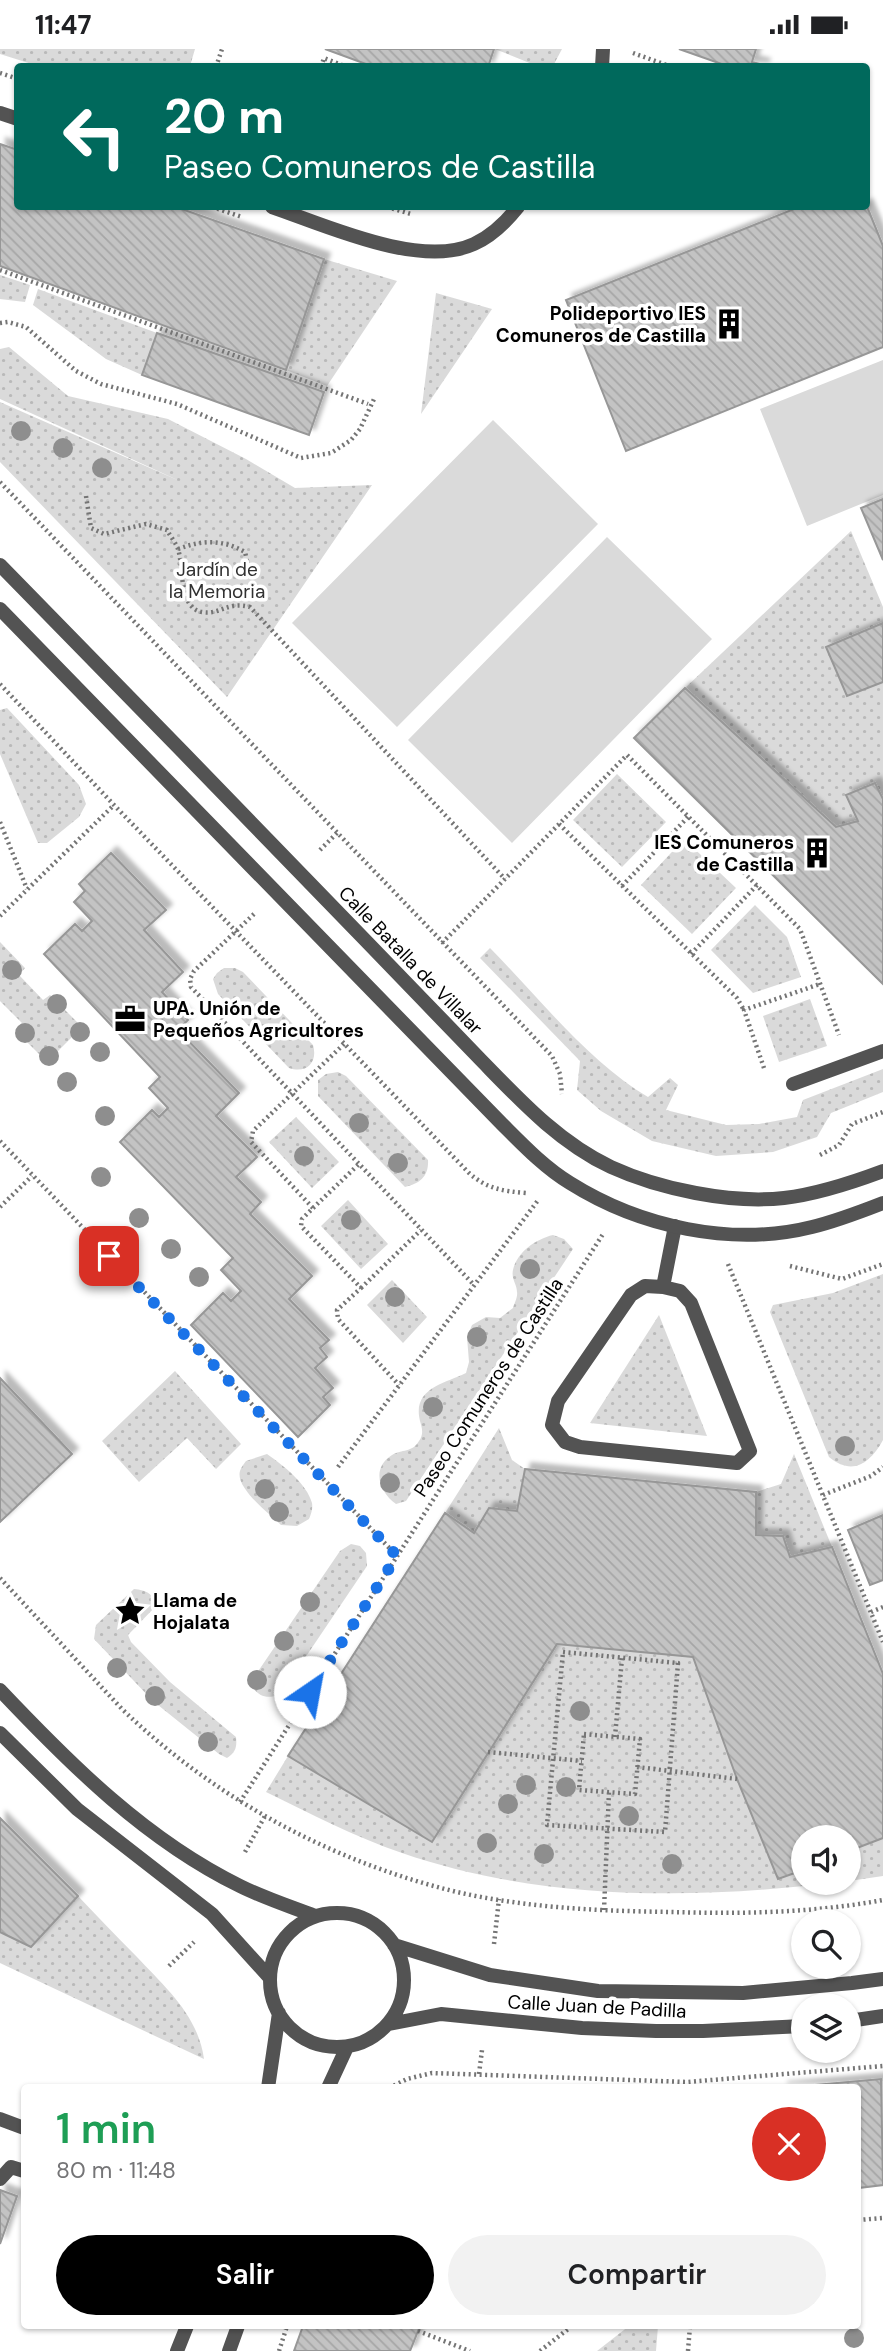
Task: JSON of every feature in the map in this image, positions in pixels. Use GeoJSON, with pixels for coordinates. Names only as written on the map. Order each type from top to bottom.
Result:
{"type":"FeatureCollection","features":[{"type":"Feature","properties":{"kind":"street"},"geometry":{"type":"LineString","coordinates":[[281,210],[381,243],[426,252],[455,250],[472,245],[507,220],[515,210]]}},
{"type":"Feature","properties":{"kind":"street","name":"Calle Batalla de Villalar"},"geometry":{"type":"LineString","coordinates":[[0,565],[500,1079],[561,1137],[612,1167],[647,1180],[681,1190],[728,1196],[783,1198],[820,1191],[883,1171]]}},
{"type":"Feature","properties":{"kind":"street"},"geometry":{"type":"LineString","coordinates":[[0,609],[533,1154],[580,1188],[621,1209],[676,1226],[721,1234],[810,1228],[883,1203]]}},
{"type":"Feature","properties":{"kind":"street"},"geometry":{"type":"LineString","coordinates":[[793,1084],[883,1051]]}},
{"type":"Feature","properties":{"kind":"street"},"geometry":{"type":"LineString","coordinates":[[663,1287],[676,1226]]}},
{"type":"Feature","properties":{"kind":"street"},"geometry":{"type":"LineString","coordinates":[[645,1286],[663,1287],[680,1291],[691,1303],[750,1451],[737,1464],[580,1447],[565,1442],[552,1425],[558,1401],[631,1295],[645,1286]]}},
{"type":"Feature","properties":{"kind":"street"},"geometry":{"type":"LineString","coordinates":[[0,1690],[91,1782],[171,1845],[239,1886],[314,1916]]}},
{"type":"Feature","properties":{"kind":"street"},"geometry":{"type":"LineString","coordinates":[[0,1733],[78,1809],[212,1915],[270,1978]]}},
{"type":"Feature","properties":{"kind":"street"},"geometry":{"type":"LineString","coordinates":[[334,1912],[355,1915],[370,1921],[384,1932],[394,1945],[402,1965],[403,1986],[399,2003],[389,2024],[381,2033],[366,2042],[331,2049],[300,2036],[279,2013],[271,1994],[271,1964],[283,1939],[296,1926],[314,1916],[334,1912]]}},
{"type":"Feature","properties":{"kind":"street","name":"Calle Juan de Padilla"},"geometry":{"type":"LineString","coordinates":[[394,1945],[490,1975],[598,1991],[743,1993],[883,1979]]}},
{"type":"Feature","properties":{"kind":"street"},"geometry":{"type":"LineString","coordinates":[[269,2084],[279,2013]]}},
{"type":"Feature","properties":{"kind":"street","name":"Calle Juan de Padilla"},"geometry":{"type":"LineString","coordinates":[[389,2024],[441,2014],[583,2028],[656,2031],[791,2027]]}},
{"type":"Feature","properties":{"kind":"street"},"geometry":{"type":"LineString","coordinates":[[861,2019],[883,2016]]}},
{"type":"Feature","properties":{"kind":"street"},"geometry":{"type":"LineString","coordinates":[[330,2084],[347,2047]]}},
{"type":"Feature","properties":{"kind":"street"},"geometry":{"type":"LineString","coordinates":[[0,2119],[21,2127]]}},
{"type":"Feature","properties":{"kind":"street"},"geometry":{"type":"LineString","coordinates":[[0,2179],[11,2167],[21,2170]]}},
{"type":"Feature","properties":{"kind":"street"},"geometry":{"type":"LineString","coordinates":[[177,2351],[186,2329]]}},
{"type":"Feature","properties":{"kind":"street"},"geometry":{"type":"LineString","coordinates":[[229,2351],[237,2329]]}},
{"type":"Feature","properties":{"kind":"path"},"geometry":{"type":"LineString","coordinates":[[631,52],[661,63]]}},
{"type":"Feature","properties":{"kind":"path"},"geometry":{"type":"LineString","coordinates":[[322,63],[324,58],[336,63]]}},
{"type":"Feature","properties":{"kind":"path"},"geometry":{"type":"LineString","coordinates":[[396,210],[411,215]]}},
{"type":"Feature","properties":{"kind":"path"},"geometry":{"type":"LineString","coordinates":[[0,270],[368,404]]}},
{"type":"Feature","properties":{"kind":"path"},"geometry":{"type":"LineString","coordinates":[[0,323],[8,322],[26,327],[76,371],[101,384],[177,404],[301,459],[331,453],[351,440],[360,429],[374,399]]}},
{"type":"Feature","properties":{"kind":"path"},"geometry":{"type":"LineString","coordinates":[[0,482],[552,1056],[560,1074],[563,1102]]}},
{"type":"Feature","properties":{"kind":"path"},"geometry":{"type":"LineString","coordinates":[[86,496],[91,528],[104,534],[146,524],[167,530],[178,549],[188,602],[199,612],[213,612],[229,605],[250,607],[505,879]]}},
{"type":"Feature","properties":{"kind":"path"},"geometry":{"type":"LineString","coordinates":[[178,549],[211,541],[230,545],[245,552],[247,561],[242,573]]}},
{"type":"Feature","properties":{"kind":"path"},"geometry":{"type":"LineString","coordinates":[[442,943],[627,755],[800,929],[841,1039]]}},
{"type":"Feature","properties":{"kind":"path"},"geometry":{"type":"LineString","coordinates":[[0,916],[114,805]]}},
{"type":"Feature","properties":{"kind":"path"},"geometry":{"type":"LineString","coordinates":[[622,886],[688,817]]}},
{"type":"Feature","properties":{"kind":"path"},"geometry":{"type":"LineString","coordinates":[[0,822],[27,889]]}},
{"type":"Feature","properties":{"kind":"path"},"geometry":{"type":"LineString","coordinates":[[559,824],[737,999],[744,1010],[764,1068]]}},
{"type":"Feature","properties":{"kind":"path"},"geometry":{"type":"LineString","coordinates":[[691,954],[757,885]]}},
{"type":"Feature","properties":{"kind":"path"},"geometry":{"type":"LineString","coordinates":[[236,932],[194,971],[190,979],[191,987],[474,1285]]}},
{"type":"Feature","properties":{"kind":"path"},"geometry":{"type":"LineString","coordinates":[[744,1010],[820,984]]}},
{"type":"Feature","properties":{"kind":"path"},"geometry":{"type":"LineString","coordinates":[[313,1208],[251,1142],[253,1131],[344,1044]]}},
{"type":"Feature","properties":{"kind":"path"},"geometry":{"type":"LineString","coordinates":[[812,1158],[839,1145],[852,1124],[883,1112]]}},
{"type":"Feature","properties":{"kind":"path"},"geometry":{"type":"LineString","coordinates":[[0,1141],[397,1556]]}},
{"type":"Feature","properties":{"kind":"path"},"geometry":{"type":"LineString","coordinates":[[359,1164],[302,1219],[301,1226],[360,1288]]}},
{"type":"Feature","properties":{"kind":"path"},"geometry":{"type":"LineString","coordinates":[[0,1207],[33,1176]]}},
{"type":"Feature","properties":{"kind":"path"},"geometry":{"type":"LineString","coordinates":[[338,1467],[540,1199]]}},
{"type":"Feature","properties":{"kind":"path"},"geometry":{"type":"LineString","coordinates":[[399,1385],[336,1315],[337,1310],[421,1230]]}},
{"type":"Feature","properties":{"kind":"path","name":"Paseo Comuneros de Castilla"},"geometry":{"type":"LineString","coordinates":[[240,1802],[604,1233]]}},
{"type":"Feature","properties":{"kind":"path"},"geometry":{"type":"LineString","coordinates":[[727,1262],[883,1642]]}},
{"type":"Feature","properties":{"kind":"path"},"geometry":{"type":"LineString","coordinates":[[823,1495],[871,1476],[883,1467]]}},
{"type":"Feature","properties":{"kind":"path"},"geometry":{"type":"LineString","coordinates":[[0,1578],[141,1728],[240,1802],[330,1849],[382,1869],[456,1892],[604,1911],[769,1913],[883,1900]]}},
{"type":"Feature","properties":{"kind":"path"},"geometry":{"type":"LineString","coordinates":[[871,1612],[883,1607]]}},
{"type":"Feature","properties":{"kind":"path"},"geometry":{"type":"LineString","coordinates":[[563,1652],[678,1663],[665,1832],[547,1825],[554,1758],[563,1652]]}},
{"type":"Feature","properties":{"kind":"path"},"geometry":{"type":"LineString","coordinates":[[615,1737],[622,1658]]}},
{"type":"Feature","properties":{"kind":"path"},"geometry":{"type":"LineString","coordinates":[[584,1734],[640,1739],[635,1794],[579,1790],[582,1761],[584,1734]]}},
{"type":"Feature","properties":{"kind":"path"},"geometry":{"type":"LineString","coordinates":[[488,1752],[582,1761]]}},
{"type":"Feature","properties":{"kind":"path"},"geometry":{"type":"LineString","coordinates":[[637,1767],[737,1779]]}},
{"type":"Feature","properties":{"kind":"path"},"geometry":{"type":"LineString","coordinates":[[604,1911],[609,1792]]}},
{"type":"Feature","properties":{"kind":"path"},"geometry":{"type":"LineString","coordinates":[[397,2084],[432,2073],[687,2083],[883,2066]]}},
{"type":"Feature","properties":{"kind":"path"},"geometry":{"type":"LineString","coordinates":[[861,2220],[883,2218]]}},
{"type":"Feature","properties":{"kind":"path"},"geometry":{"type":"LineString","coordinates":[[279,2351],[286,2329]]}},
{"type":"Feature","properties":{"kind":"path"},"geometry":{"type":"LineString","coordinates":[[540,2351],[568,2329]]}},
{"type":"Feature","properties":{"kind":"path"},"geometry":{"type":"LineString","coordinates":[[688,2351],[690,2329]]}},
{"type":"Feature","properties":{"kind":"path"},"geometry":{"type":"LineString","coordinates":[[418,2331],[470,2351]]}},
{"type":"Feature","properties":{"kind":"green space"},"geometry":{"type":"Polygon","coordinates":[[[0,49],[195,49],[191,63],[28,63],[0,54],[0,49]]]}},
{"type":"Feature","properties":{"kind":"green space"},"geometry":{"type":"Polygon","coordinates":[[[495,49],[562,49],[555,63],[530,63],[495,49]]]}},
{"type":"Feature","properties":{"kind":"green space"},"geometry":{"type":"Polygon","coordinates":[[[324,259],[397,281],[327,386],[286,370],[324,259]]]}},
{"type":"Feature","properties":{"kind":"green space"},"geometry":{"type":"Polygon","coordinates":[[[0,275],[30,285],[25,302],[0,299],[0,275]]]}},
{"type":"Feature","properties":{"kind":"green space"},"geometry":{"type":"Polygon","coordinates":[[[38,289],[157,333],[142,375],[106,359],[33,305],[38,289]]]}},
{"type":"Feature","properties":{"kind":"green space"},"geometry":{"type":"Polygon","coordinates":[[[436,293],[492,309],[421,414],[436,293]]]}},
{"type":"Feature","properties":{"kind":"green space","name":"Jardín de la Memoria"},"geometry":{"type":"Polygon","coordinates":[[[9,347],[68,396],[168,419],[295,488],[372,485],[227,697],[0,462],[0,402],[182,482],[0,399],[0,349],[9,347]]]}},
{"type":"Feature","properties":{"kind":"green space"},"geometry":{"type":"Polygon","coordinates":[[[883,360],[883,495],[807,526],[760,409],[883,360]]]}},
{"type":"Feature","properties":{"kind":"green space"},"geometry":{"type":"Polygon","coordinates":[[[493,420],[598,524],[397,727],[292,623],[493,420]]]}},
{"type":"Feature","properties":{"kind":"green space"},"geometry":{"type":"Polygon","coordinates":[[[851,531],[883,607],[883,623],[826,647],[847,696],[883,682],[883,799],[875,783],[847,794],[858,821],[836,827],[685,688],[851,531]]]}},
{"type":"Feature","properties":{"kind":"green space"},"geometry":{"type":"Polygon","coordinates":[[[607,537],[712,639],[512,843],[408,740],[607,537]]]}},
{"type":"Feature","properties":{"kind":"green space"},"geometry":{"type":"Polygon","coordinates":[[[7,708],[79,785],[86,804],[79,817],[47,843],[38,843],[0,754],[0,710],[7,708]]]}},
{"type":"Feature","properties":{"kind":"green space"},"geometry":{"type":"Polygon","coordinates":[[[617,774],[666,822],[622,867],[573,820],[617,774]]]}},
{"type":"Feature","properties":{"kind":"green space"},"geometry":{"type":"Polygon","coordinates":[[[684,839],[736,888],[692,934],[641,885],[684,839]]]}},
{"type":"Feature","properties":{"kind":"green space"},"geometry":{"type":"Polygon","coordinates":[[[755,905],[787,937],[801,977],[753,993],[711,950],[755,905]]]}},
{"type":"Feature","properties":{"kind":"green space"},"geometry":{"type":"Polygon","coordinates":[[[0,942],[25,968],[19,975],[43,1000],[50,995],[82,1027],[47,1062],[15,1030],[22,1023],[0,1001],[0,942]]]}},
{"type":"Feature","properties":{"kind":"green space"},"geometry":{"type":"Polygon","coordinates":[[[490,948],[585,1048],[627,1083],[648,1097],[670,1078],[678,1085],[666,1110],[726,1125],[759,1124],[797,1117],[803,1100],[883,1069],[883,1092],[831,1113],[817,1137],[773,1152],[716,1156],[652,1141],[601,1111],[577,1090],[580,1061],[480,958],[490,948]]]}},
{"type":"Feature","properties":{"kind":"green space"},"geometry":{"type":"Polygon","coordinates":[[[224,968],[235,968],[243,972],[313,1045],[314,1057],[310,1065],[301,1069],[289,1068],[218,994],[213,979],[224,968]]]}},
{"type":"Feature","properties":{"kind":"green space"},"geometry":{"type":"Polygon","coordinates":[[[810,999],[827,1046],[779,1062],[763,1016],[810,999]]]}},
{"type":"Feature","properties":{"kind":"green space"},"geometry":{"type":"Polygon","coordinates":[[[338,1072],[346,1076],[428,1160],[425,1175],[415,1184],[405,1187],[318,1096],[318,1080],[326,1074],[338,1072]]]}},
{"type":"Feature","properties":{"kind":"green space"},"geometry":{"type":"Polygon","coordinates":[[[296,1117],[339,1162],[312,1188],[269,1142],[296,1117]]]}},
{"type":"Feature","properties":{"kind":"green space"},"geometry":{"type":"Polygon","coordinates":[[[348,1200],[388,1244],[361,1269],[321,1226],[348,1200]]]}},
{"type":"Feature","properties":{"kind":"green space"},"geometry":{"type":"Polygon","coordinates":[[[553,1235],[564,1239],[573,1249],[406,1501],[396,1504],[382,1487],[381,1466],[392,1455],[416,1445],[422,1433],[419,1410],[425,1394],[466,1373],[469,1362],[467,1337],[472,1325],[486,1317],[500,1318],[513,1308],[517,1294],[513,1276],[515,1263],[528,1247],[553,1235]]]}},
{"type":"Feature","properties":{"kind":"green space"},"geometry":{"type":"Polygon","coordinates":[[[883,1274],[883,1440],[866,1461],[860,1465],[845,1466],[829,1457],[770,1312],[773,1305],[833,1293],[883,1274]]]}},
{"type":"Feature","properties":{"kind":"green space"},"geometry":{"type":"Polygon","coordinates":[[[392,1280],[427,1317],[403,1343],[367,1305],[392,1280]]]}},
{"type":"Feature","properties":{"kind":"green space"},"geometry":{"type":"Polygon","coordinates":[[[659,1315],[707,1436],[590,1423],[659,1315]]]}},
{"type":"Feature","properties":{"kind":"green space"},"geometry":{"type":"Polygon","coordinates":[[[175,1371],[241,1444],[216,1469],[187,1438],[139,1482],[102,1441],[175,1371]]]}},
{"type":"Feature","properties":{"kind":"green space"},"geometry":{"type":"Polygon","coordinates":[[[499,1428],[512,1460],[525,1469],[517,1511],[489,1508],[474,1533],[445,1513],[499,1428]]]}},
{"type":"Feature","properties":{"kind":"green space"},"geometry":{"type":"Polygon","coordinates":[[[267,1454],[294,1476],[312,1503],[309,1519],[297,1526],[281,1525],[254,1500],[240,1478],[240,1471],[246,1461],[267,1454]]]}},
{"type":"Feature","properties":{"kind":"green space"},"geometry":{"type":"Polygon","coordinates":[[[794,1454],[832,1547],[790,1557],[783,1536],[756,1535],[756,1492],[781,1484],[794,1454]]]}},
{"type":"Feature","properties":{"kind":"green space"},"geometry":{"type":"Polygon","coordinates":[[[351,1544],[360,1546],[366,1553],[367,1566],[280,1695],[266,1697],[259,1694],[250,1683],[340,1551],[351,1544]]]}},
{"type":"Feature","properties":{"kind":"green space"},"geometry":{"type":"Polygon","coordinates":[[[134,1589],[149,1593],[155,1607],[128,1635],[131,1642],[170,1682],[236,1737],[235,1749],[227,1758],[153,1701],[94,1639],[96,1625],[134,1589]]]}},
{"type":"Feature","properties":{"kind":"green space"},"geometry":{"type":"Polygon","coordinates":[[[557,1644],[693,1657],[737,1779],[778,1879],[791,1874],[791,1887],[722,1892],[614,1892],[507,1880],[454,1868],[385,1847],[266,1792],[288,1756],[432,1842],[557,1644]]]}},
{"type":"Feature","properties":{"kind":"green space"},"geometry":{"type":"Polygon","coordinates":[[[883,1838],[883,1876],[861,1879],[861,1846],[883,1838]]]}},
{"type":"Feature","properties":{"kind":"green space"},"geometry":{"type":"Polygon","coordinates":[[[78,1896],[179,2003],[195,2029],[204,2059],[0,1963],[0,1932],[31,1947],[78,1896]]]}},
{"type":"Feature","properties":{"kind":"green space"},"geometry":{"type":"Polygon","coordinates":[[[625,2329],[658,2329],[656,2351],[597,2351],[625,2329]]]}},
{"type":"Feature","properties":{"kind":"building"},"geometry":{"type":"Polygon","coordinates":[[[325,49],[494,49],[489,63],[363,63],[325,49]]]}},
{"type":"Feature","properties":{"kind":"building"},"geometry":{"type":"Polygon","coordinates":[[[679,49],[756,49],[752,62],[756,63],[719,63],[679,49]]]}},
{"type":"Feature","properties":{"kind":"building"},"geometry":{"type":"Polygon","coordinates":[[[0,144],[14,149],[14,210],[185,210],[324,259],[286,370],[0,266],[0,144]]]}},
{"type":"Feature","properties":{"kind":"building","name":"Polideportivo IES Comuneros de Castilla"},"geometry":{"type":"Polygon","coordinates":[[[791,210],[868,210],[883,246],[883,347],[626,451],[566,300],[791,210]]]}},
{"type":"Feature","properties":{"kind":"building"},"geometry":{"type":"Polygon","coordinates":[[[157,333],[324,392],[309,435],[142,375],[157,333]]]}},
{"type":"Feature","properties":{"kind":"building"},"geometry":{"type":"Polygon","coordinates":[[[883,499],[883,560],[861,508],[883,499]]]}},
{"type":"Feature","properties":{"kind":"building"},"geometry":{"type":"Polygon","coordinates":[[[883,623],[883,682],[847,696],[826,647],[883,623]]]}},
{"type":"Feature","properties":{"kind":"building","name":"IES Comuneros de Castilla"},"geometry":{"type":"Polygon","coordinates":[[[685,688],[836,827],[858,821],[846,795],[875,783],[883,799],[883,984],[634,738],[685,688]]]}},
{"type":"Feature","properties":{"kind":"building"},"geometry":{"type":"Polygon","coordinates":[[[111,853],[166,910],[144,930],[183,972],[162,992],[188,1020],[178,1030],[239,1093],[216,1116],[257,1157],[236,1177],[261,1202],[250,1214],[312,1276],[289,1299],[329,1340],[320,1348],[327,1357],[315,1368],[333,1388],[323,1397],[330,1405],[298,1437],[191,1325],[223,1293],[231,1301],[241,1291],[221,1270],[233,1258],[120,1142],[152,1110],[159,1117],[168,1108],[149,1088],[160,1077],[44,954],[75,924],[82,931],[92,921],[74,902],[85,891],[79,884],[111,853]]]}},
{"type":"Feature","properties":{"kind":"building"},"geometry":{"type":"Polygon","coordinates":[[[0,1378],[72,1454],[0,1522],[0,1378]]]}},
{"type":"Feature","properties":{"kind":"building"},"geometry":{"type":"Polygon","coordinates":[[[525,1469],[756,1492],[756,1535],[783,1536],[790,1557],[832,1547],[883,1674],[883,1838],[861,1846],[861,1825],[791,1825],[791,1874],[778,1879],[737,1779],[693,1657],[557,1644],[432,1842],[288,1756],[445,1513],[474,1533],[489,1508],[517,1511],[525,1469]]]}},
{"type":"Feature","properties":{"kind":"building"},"geometry":{"type":"Polygon","coordinates":[[[883,1515],[883,1580],[870,1585],[848,1530],[883,1515]]]}},
{"type":"Feature","properties":{"kind":"building"},"geometry":{"type":"Polygon","coordinates":[[[0,1818],[78,1896],[31,1947],[0,1932],[0,1818]]]}},
{"type":"Feature","properties":{"kind":"building"},"geometry":{"type":"Polygon","coordinates":[[[881,2079],[883,2185],[861,2188],[861,2084],[825,2084],[881,2079]]]}},
{"type":"Feature","properties":{"kind":"building"},"geometry":{"type":"Polygon","coordinates":[[[0,2190],[17,2196],[0,2244],[0,2190]]]}},
{"type":"Feature","properties":{"kind":"building"},"geometry":{"type":"Polygon","coordinates":[[[302,2329],[419,2329],[410,2351],[294,2351],[302,2329]]]}},
{"type":"Feature","properties":{"kind":"place","name":"Polideportivo IES Comuneros de Castilla"},"geometry":{"type":"Point","coordinates":[729,324]}},
{"type":"Feature","properties":{"kind":"place","name":"IES Comuneros de Castilla"},"geometry":{"type":"Point","coordinates":[817,853]}},
{"type":"Feature","properties":{"kind":"place","name":"UPA. Unión de Pequeños Agricultores"},"geometry":{"type":"Point","coordinates":[130,1019]}},
{"type":"Feature","properties":{"kind":"place","name":"Llama de Hojalata"},"geometry":{"type":"Point","coordinates":[130,1611]}},
{"type":"Feature","properties":{"kind":"route"},"geometry":{"type":"LineString","coordinates":[[109,1256],[397,1556],[310,1692]]}}]}
